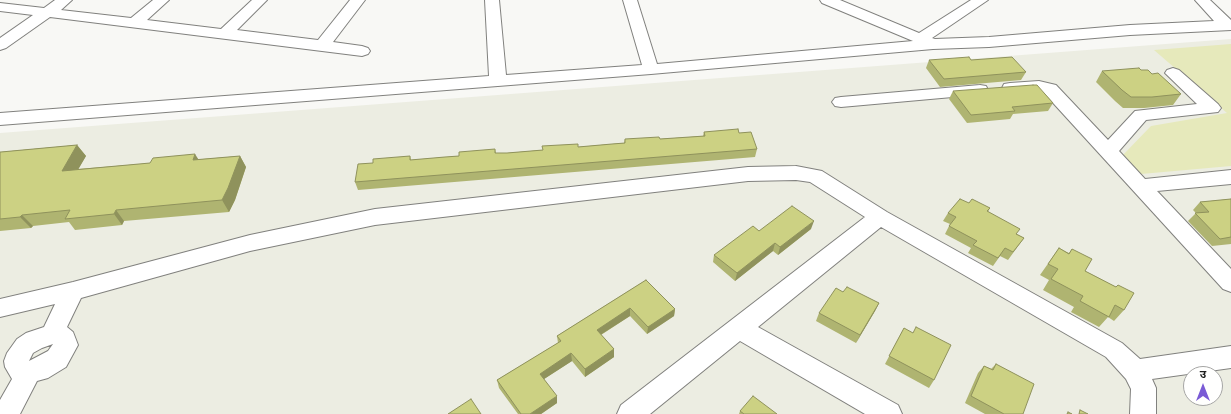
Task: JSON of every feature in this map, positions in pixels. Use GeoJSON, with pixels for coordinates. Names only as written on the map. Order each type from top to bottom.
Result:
{"type":"FeatureCollection","features":[{"type":"Feature","properties":{"kind":"street"},"geometry":{"type":"LineString","coordinates":[[0,45],[65,0]]}},
{"type":"Feature","properties":{"kind":"street"},"geometry":{"type":"LineString","coordinates":[[135,22],[162,0]]}},
{"type":"Feature","properties":{"kind":"street"},"geometry":{"type":"LineString","coordinates":[[225,33],[260,0]]}},
{"type":"Feature","properties":{"kind":"street"},"geometry":{"type":"LineString","coordinates":[[322,45],[358,0]]}},
{"type":"Feature","properties":{"kind":"street"},"geometry":{"type":"LineString","coordinates":[[492,0],[498,81]]}},
{"type":"Feature","properties":{"kind":"street"},"geometry":{"type":"LineString","coordinates":[[630,0],[651,69]]}},
{"type":"Feature","properties":{"kind":"street"},"geometry":{"type":"LineString","coordinates":[[828,0],[927,41]]}},
{"type":"Feature","properties":{"kind":"street"},"geometry":{"type":"LineString","coordinates":[[927,41],[981,0]]}},
{"type":"Feature","properties":{"kind":"street"},"geometry":{"type":"LineString","coordinates":[[1202,0],[1228,25]]}},
{"type":"Feature","properties":{"kind":"street"},"geometry":{"type":"LineString","coordinates":[[0,7],[135,22],[362,51]]}},
{"type":"Feature","properties":{"kind":"street"},"geometry":{"type":"LineString","coordinates":[[0,119],[651,69],[927,41],[982,42],[1130,30],[1228,25]]}},
{"type":"Feature","properties":{"kind":"street"},"geometry":{"type":"LineString","coordinates":[[1108,151],[1141,115],[1212,108],[1173,73]]}},
{"type":"Feature","properties":{"kind":"street"},"geometry":{"type":"LineString","coordinates":[[842,102],[1029,86],[1050,89],[1141,186],[1222,262],[1231,283]]}},
{"type":"Feature","properties":{"kind":"street"},"geometry":{"type":"LineString","coordinates":[[0,308],[74,291],[250,243],[375,217],[748,174],[777,172],[815,176],[880,217],[1114,350],[1135,371],[1144,388],[1144,414]]}},
{"type":"Feature","properties":{"kind":"street"},"geometry":{"type":"LineString","coordinates":[[1141,186],[1231,177]]}},
{"type":"Feature","properties":{"kind":"street"},"geometry":{"type":"LineString","coordinates":[[630,414],[880,217]]}},
{"type":"Feature","properties":{"kind":"street"},"geometry":{"type":"LineString","coordinates":[[6,414],[29,372],[21,371],[17,367],[16,361],[19,354],[34,340],[52,334],[74,291]]}},
{"type":"Feature","properties":{"kind":"street"},"geometry":{"type":"LineString","coordinates":[[739,328],[889,414]]}},
{"type":"Feature","properties":{"kind":"street"},"geometry":{"type":"LineString","coordinates":[[1135,371],[1231,357]]}},
{"type":"Feature","properties":{"kind":"shaded area"},"geometry":{"type":"Polygon","coordinates":[[[1231,39],[1231,414],[0,414],[0,133],[1231,39]]]}},
{"type":"Feature","properties":{"kind":"green space"},"geometry":{"type":"Polygon","coordinates":[[[1231,44],[1231,166],[1141,174],[1123,155],[1151,126],[1227,113],[1154,50],[1231,44]]]}},
{"type":"Feature","properties":{"kind":"building"},"geometry":{"type":"Polygon","coordinates":[[[969,57],[971,60],[1012,57],[1026,72],[944,79],[929,60],[969,57]]]}},
{"type":"Feature","properties":{"kind":"building"},"geometry":{"type":"Polygon","coordinates":[[[1139,68],[1141,70],[1148,70],[1152,74],[1158,73],[1181,94],[1152,97],[1131,97],[1102,71],[1139,68]]]}},
{"type":"Feature","properties":{"kind":"building"},"geometry":{"type":"Polygon","coordinates":[[[1037,85],[1053,103],[1012,107],[1015,111],[971,115],[953,91],[1037,85]]]}},
{"type":"Feature","properties":{"kind":"building"},"geometry":{"type":"Polygon","coordinates":[[[738,129],[739,133],[751,132],[757,149],[355,182],[358,164],[373,163],[373,159],[410,156],[410,160],[459,156],[459,152],[495,149],[495,153],[507,153],[543,150],[542,146],[578,144],[578,147],[625,143],[625,139],[659,137],[660,139],[705,136],[704,132],[738,129]]]}},
{"type":"Feature","properties":{"kind":"building"},"geometry":{"type":"Polygon","coordinates":[[[77,145],[62,171],[150,163],[153,158],[195,154],[193,160],[240,156],[222,200],[116,210],[114,214],[65,219],[70,210],[0,219],[0,152],[77,145]]]}},
{"type":"Feature","properties":{"kind":"building"},"geometry":{"type":"Polygon","coordinates":[[[960,199],[969,203],[972,199],[990,208],[987,211],[1020,229],[1016,234],[1024,238],[1013,252],[1005,248],[998,258],[973,245],[977,241],[949,226],[956,217],[948,213],[960,199]]]}},
{"type":"Feature","properties":{"kind":"building"},"geometry":{"type":"Polygon","coordinates":[[[1231,199],[1231,237],[1220,239],[1195,213],[1209,212],[1200,202],[1231,199]]]}},
{"type":"Feature","properties":{"kind":"building"},"geometry":{"type":"Polygon","coordinates":[[[792,206],[814,221],[780,247],[775,243],[737,273],[714,255],[753,226],[759,231],[792,206]]]}},
{"type":"Feature","properties":{"kind":"building"},"geometry":{"type":"Polygon","coordinates":[[[1059,248],[1069,254],[1072,249],[1092,259],[1085,271],[1116,287],[1118,285],[1134,293],[1124,310],[1115,305],[1109,317],[1080,301],[1083,296],[1051,279],[1058,269],[1048,264],[1059,248]]]}},
{"type":"Feature","properties":{"kind":"building"},"geometry":{"type":"Polygon","coordinates":[[[646,280],[675,309],[648,327],[630,308],[597,330],[614,349],[585,369],[571,353],[540,374],[557,396],[530,414],[521,414],[497,380],[561,341],[557,336],[646,280]]]}},
{"type":"Feature","properties":{"kind":"building"},"geometry":{"type":"Polygon","coordinates":[[[847,287],[879,303],[860,335],[819,313],[836,288],[843,292],[847,287]]]}},
{"type":"Feature","properties":{"kind":"building"},"geometry":{"type":"Polygon","coordinates":[[[916,327],[951,345],[934,380],[889,356],[904,328],[913,333],[916,327]]]}},
{"type":"Feature","properties":{"kind":"building"},"geometry":{"type":"Polygon","coordinates":[[[996,364],[1034,384],[1023,414],[1004,414],[971,396],[984,366],[993,370],[996,364]]]}},
{"type":"Feature","properties":{"kind":"building"},"geometry":{"type":"Polygon","coordinates":[[[753,396],[777,414],[744,414],[740,411],[753,396]]]}},
{"type":"Feature","properties":{"kind":"building"},"geometry":{"type":"Polygon","coordinates":[[[471,399],[481,414],[448,414],[471,399]]]}},
{"type":"Feature","properties":{"kind":"building"},"geometry":{"type":"Polygon","coordinates":[[[1080,410],[1088,414],[1079,414],[1080,410]]]}}]}
